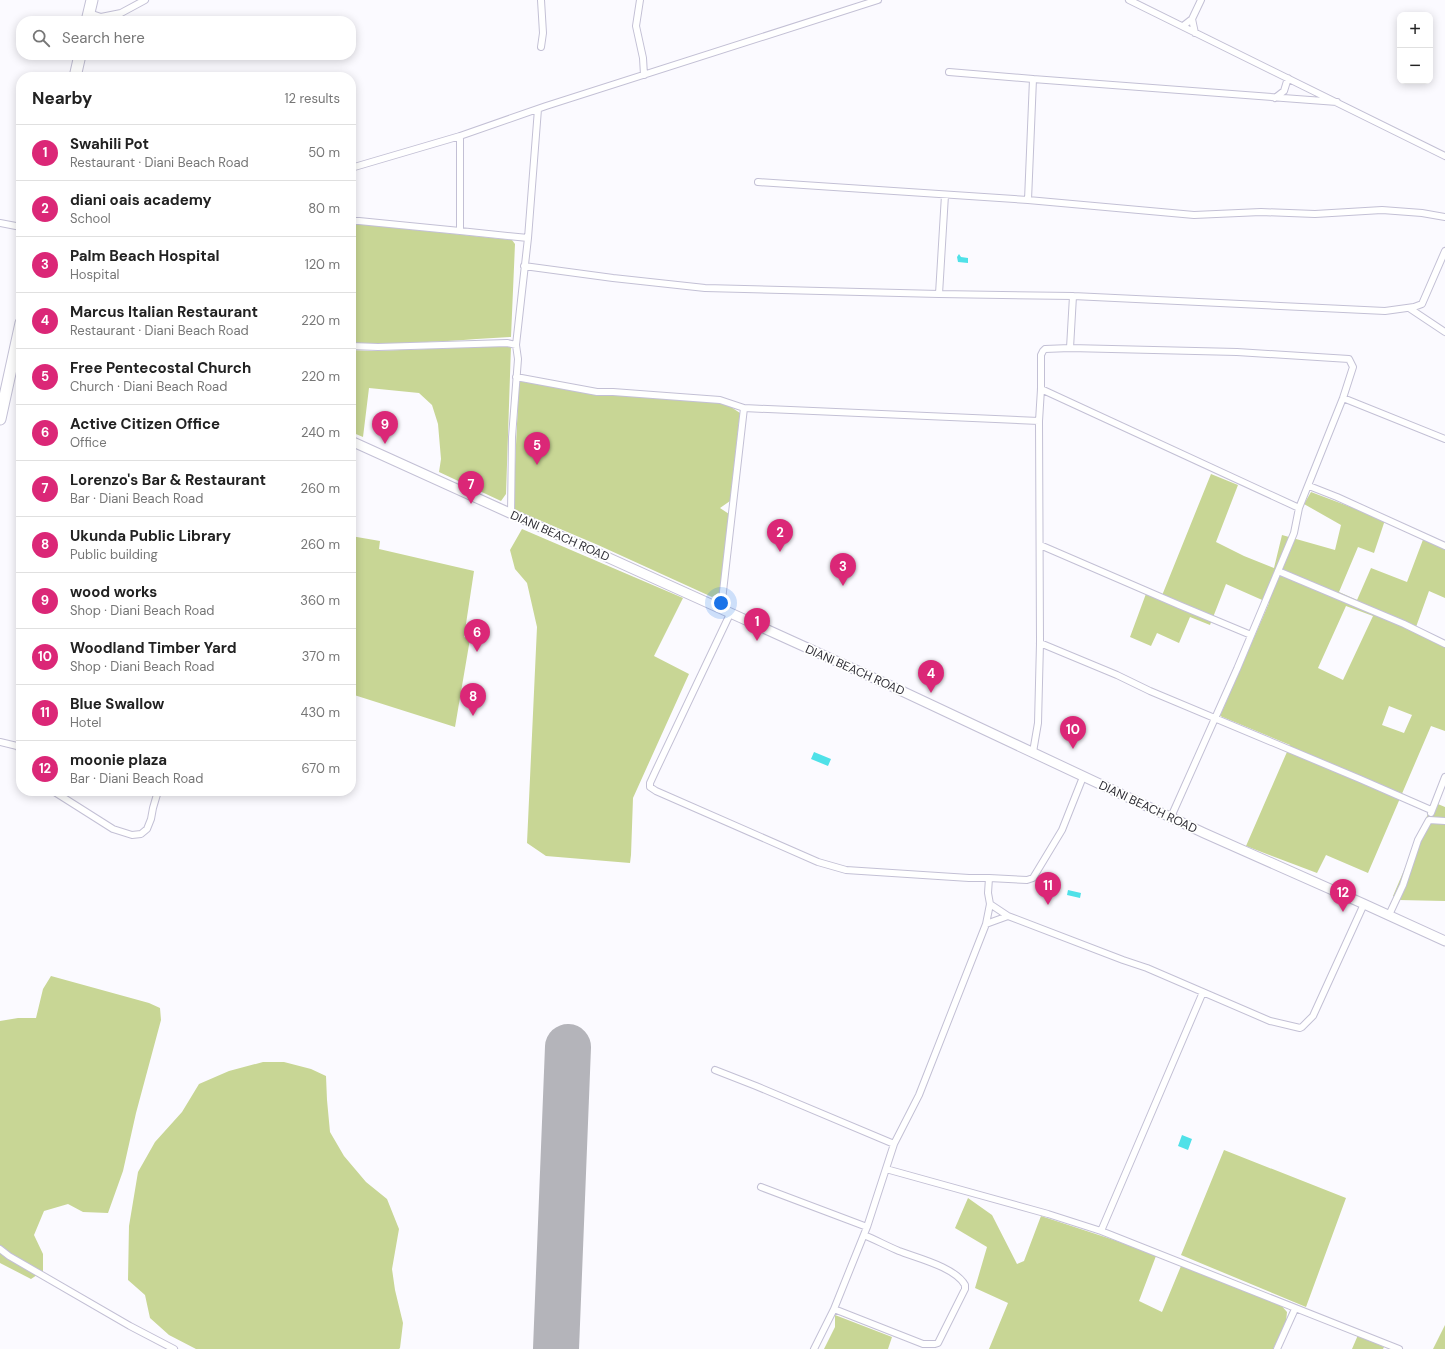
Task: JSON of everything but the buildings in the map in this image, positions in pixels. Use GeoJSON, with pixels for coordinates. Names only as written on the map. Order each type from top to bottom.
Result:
{"type":"FeatureCollection","features":[{"type":"Feature","properties":{"kind":"highway"},"geometry":{"type":"LineString","coordinates":[[88,16],[92,0]]}},
{"type":"Feature","properties":{"kind":"highway"},"geometry":{"type":"LineString","coordinates":[[76,72],[79,60]]}},
{"type":"Feature","properties":{"kind":"highway"},"geometry":{"type":"LineString","coordinates":[[0,420],[16,346]]}},
{"type":"Feature","properties":{"kind":"main road","name":"DIANI BEACH ROAD"},"geometry":{"type":"LineString","coordinates":[[356,443],[1033,752],[1171,818],[1445,941]]}},
{"type":"Feature","properties":{"kind":"street"},"geometry":{"type":"LineString","coordinates":[[105,16],[121,13],[145,0]]}},
{"type":"Feature","properties":{"kind":"street"},"geometry":{"type":"LineString","coordinates":[[541,0],[541,47]]}},
{"type":"Feature","properties":{"kind":"street"},"geometry":{"type":"LineString","coordinates":[[640,0],[636,26],[643,58],[644,75]]}},
{"type":"Feature","properties":{"kind":"street"},"geometry":{"type":"LineString","coordinates":[[356,167],[460,136],[538,109],[878,0]]}},
{"type":"Feature","properties":{"kind":"street"},"geometry":{"type":"LineString","coordinates":[[1129,0],[1445,156]]}},
{"type":"Feature","properties":{"kind":"street"},"geometry":{"type":"LineString","coordinates":[[1182,26],[1192,19],[1201,0]]}},
{"type":"Feature","properties":{"kind":"street"},"geometry":{"type":"LineString","coordinates":[[1192,19],[1195,33]]}},
{"type":"Feature","properties":{"kind":"street"},"geometry":{"type":"LineString","coordinates":[[949,72],[1337,102]]}},
{"type":"Feature","properties":{"kind":"street"},"geometry":{"type":"LineString","coordinates":[[1275,98],[1284,91],[1288,78]]}},
{"type":"Feature","properties":{"kind":"street"},"geometry":{"type":"LineString","coordinates":[[1028,200],[1033,79]]}},
{"type":"Feature","properties":{"kind":"street"},"geometry":{"type":"LineString","coordinates":[[511,514],[512,436],[518,359],[516,345],[528,238],[538,109]]}},
{"type":"Feature","properties":{"kind":"street"},"geometry":{"type":"LineString","coordinates":[[460,136],[460,231]]}},
{"type":"Feature","properties":{"kind":"street"},"geometry":{"type":"LineString","coordinates":[[758,182],[1028,200],[1194,215],[1261,212],[1315,214],[1382,210],[1422,213],[1445,217]]}},
{"type":"Feature","properties":{"kind":"street"},"geometry":{"type":"LineString","coordinates":[[939,294],[945,195]]}},
{"type":"Feature","properties":{"kind":"street"},"geometry":{"type":"LineString","coordinates":[[356,221],[528,238]]}},
{"type":"Feature","properties":{"kind":"street"},"geometry":{"type":"LineString","coordinates":[[0,223],[16,226]]}},
{"type":"Feature","properties":{"kind":"street"},"geometry":{"type":"LineString","coordinates":[[524,266],[705,288],[1073,296],[1386,311],[1409,308],[1422,304],[1445,251]]}},
{"type":"Feature","properties":{"kind":"street"},"geometry":{"type":"LineString","coordinates":[[1070,348],[1073,296]]}},
{"type":"Feature","properties":{"kind":"street"},"geometry":{"type":"LineString","coordinates":[[1409,308],[1445,332]]}},
{"type":"Feature","properties":{"kind":"street"},"geometry":{"type":"LineString","coordinates":[[356,346],[378,347],[507,343],[516,345]]}},
{"type":"Feature","properties":{"kind":"street"},"geometry":{"type":"LineString","coordinates":[[1033,752],[1038,723],[1040,643],[1039,421],[1043,351],[1045,349],[1070,348],[1237,352],[1349,359],[1353,367],[1343,398],[1299,508],[1294,533],[1171,818]]}},
{"type":"Feature","properties":{"kind":"street"},"geometry":{"type":"LineString","coordinates":[[516,377],[598,392],[720,400],[744,408],[1039,421]]}},
{"type":"Feature","properties":{"kind":"street"},"geometry":{"type":"LineString","coordinates":[[1042,389],[1299,508]]}},
{"type":"Feature","properties":{"kind":"street"},"geometry":{"type":"LineString","coordinates":[[1343,398],[1445,439]]}},
{"type":"Feature","properties":{"kind":"street"},"geometry":{"type":"LineString","coordinates":[[721,609],[744,408]]}},
{"type":"Feature","properties":{"kind":"street"},"geometry":{"type":"LineString","coordinates":[[1309,486],[1337,497],[1445,546]]}},
{"type":"Feature","properties":{"kind":"street"},"geometry":{"type":"LineString","coordinates":[[1040,544],[1171,602],[1251,635]]}},
{"type":"Feature","properties":{"kind":"street"},"geometry":{"type":"LineString","coordinates":[[1278,571],[1404,624],[1445,644]]}},
{"type":"Feature","properties":{"kind":"street"},"geometry":{"type":"LineString","coordinates":[[730,614],[650,783],[650,787],[656,791],[818,862],[846,870],[969,878],[1027,880],[1033,878],[1062,830],[1083,777]]}},
{"type":"Feature","properties":{"kind":"street"},"geometry":{"type":"LineString","coordinates":[[1040,643],[1432,810]]}},
{"type":"Feature","properties":{"kind":"street"},"geometry":{"type":"LineString","coordinates":[[0,742],[16,746]]}},
{"type":"Feature","properties":{"kind":"street"},"geometry":{"type":"LineString","coordinates":[[1389,915],[1403,885],[1418,840],[1429,820],[1445,777]]}},
{"type":"Feature","properties":{"kind":"street"},"geometry":{"type":"LineString","coordinates":[[61,796],[113,829],[132,835],[141,834],[147,829],[157,796]]}},
{"type":"Feature","properties":{"kind":"street"},"geometry":{"type":"LineString","coordinates":[[1429,820],[1445,821]]}},
{"type":"Feature","properties":{"kind":"street"},"geometry":{"type":"LineString","coordinates":[[814,1349],[834,1309],[864,1235],[894,1144],[919,1095],[986,924],[990,904],[988,893],[989,878]]}},
{"type":"Feature","properties":{"kind":"street"},"geometry":{"type":"LineString","coordinates":[[990,904],[1008,916],[1123,960],[1148,968],[1270,1021],[1297,1028],[1302,1027],[1313,1016],[1364,904]]}},
{"type":"Feature","properties":{"kind":"street"},"geometry":{"type":"LineString","coordinates":[[986,924],[1008,916]]}},
{"type":"Feature","properties":{"kind":"street"},"geometry":{"type":"LineString","coordinates":[[1101,1231],[1203,992]]}},
{"type":"Feature","properties":{"kind":"street"},"geometry":{"type":"LineString","coordinates":[[715,1070],[894,1144]]}},
{"type":"Feature","properties":{"kind":"street"},"geometry":{"type":"LineString","coordinates":[[886,1169],[1048,1214],[1101,1231],[1176,1259],[1388,1347],[1399,1349]]}},
{"type":"Feature","properties":{"kind":"street"},"geometry":{"type":"LineString","coordinates":[[761,1187],[867,1227]]}},
{"type":"Feature","properties":{"kind":"street"},"geometry":{"type":"LineString","coordinates":[[834,1309],[923,1344],[935,1344],[938,1343],[965,1288],[965,1284],[960,1277],[936,1264],[900,1251],[864,1235]]}},
{"type":"Feature","properties":{"kind":"street"},"geometry":{"type":"LineString","coordinates":[[0,1249],[22,1264],[130,1326],[174,1349]]}},
{"type":"Feature","properties":{"kind":"street"},"geometry":{"type":"LineString","coordinates":[[1277,1349],[1295,1309]]}},
{"type":"Feature","properties":{"kind":"green space"},"geometry":{"type":"Polygon","coordinates":[[[356,224],[512,240],[515,244],[511,337],[411,343],[356,343],[356,224]]]}},
{"type":"Feature","properties":{"kind":"green space"},"geometry":{"type":"Polygon","coordinates":[[[511,346],[506,494],[501,501],[439,472],[441,459],[438,424],[432,405],[419,393],[369,388],[363,437],[356,434],[356,350],[373,351],[511,346]]]}},
{"type":"Feature","properties":{"kind":"green space"},"geometry":{"type":"Polygon","coordinates":[[[519,381],[598,395],[609,394],[722,401],[740,413],[730,501],[720,508],[729,514],[720,592],[712,597],[598,545],[513,509],[519,381]]]}},
{"type":"Feature","properties":{"kind":"green space"},"geometry":{"type":"Polygon","coordinates":[[[1211,474],[1238,485],[1216,542],[1244,556],[1274,568],[1282,535],[1335,550],[1341,525],[1304,504],[1311,492],[1385,520],[1374,553],[1358,547],[1339,592],[1357,600],[1371,568],[1407,582],[1424,537],[1445,547],[1445,598],[1429,591],[1416,627],[1445,641],[1445,731],[1431,726],[1368,873],[1326,855],[1317,873],[1246,846],[1290,745],[1220,716],[1269,603],[1226,584],[1210,625],[1190,617],[1179,643],[1157,633],[1151,646],[1130,637],[1147,591],[1161,598],[1211,474]],[[1346,606],[1318,668],[1343,680],[1373,616],[1346,606]],[[1389,706],[1382,725],[1404,733],[1412,715],[1389,706]]]}},
{"type":"Feature","properties":{"kind":"green space"},"geometry":{"type":"Polygon","coordinates":[[[522,529],[683,598],[654,656],[689,674],[633,798],[630,863],[546,856],[527,843],[537,627],[527,583],[515,569],[510,550],[522,529]]]}},
{"type":"Feature","properties":{"kind":"green space"},"geometry":{"type":"Polygon","coordinates":[[[356,537],[380,541],[379,549],[474,571],[464,637],[470,639],[455,727],[356,696],[356,537]]]}},
{"type":"Feature","properties":{"kind":"green space"},"geometry":{"type":"Polygon","coordinates":[[[1433,802],[1445,807],[1445,901],[1399,900],[1393,896],[1433,802]]]}},
{"type":"Feature","properties":{"kind":"green space"},"geometry":{"type":"Polygon","coordinates":[[[51,976],[149,1003],[160,1008],[161,1020],[136,1113],[123,1171],[108,1213],[83,1212],[68,1204],[44,1211],[34,1235],[43,1254],[43,1271],[31,1279],[0,1263],[0,1021],[18,1018],[36,1018],[43,989],[51,976]]]}},
{"type":"Feature","properties":{"kind":"green space"},"geometry":{"type":"Polygon","coordinates":[[[263,1062],[284,1062],[311,1069],[326,1076],[330,1132],[344,1156],[366,1182],[387,1199],[399,1229],[392,1269],[395,1290],[403,1323],[399,1349],[196,1349],[169,1335],[150,1318],[145,1295],[128,1280],[129,1226],[138,1172],[155,1142],[182,1112],[199,1084],[229,1071],[263,1062]]]}},
{"type":"Feature","properties":{"kind":"green space"},"geometry":{"type":"Polygon","coordinates":[[[1224,1150],[1346,1198],[1306,1307],[1181,1255],[1224,1150]]]}},
{"type":"Feature","properties":{"kind":"green space"},"geometry":{"type":"Polygon","coordinates":[[[968,1198],[992,1215],[1017,1264],[1024,1261],[1041,1216],[1114,1240],[1156,1256],[1139,1301],[1162,1312],[1181,1266],[1280,1304],[1287,1312],[1286,1322],[1273,1349],[989,1349],[1008,1303],[975,1288],[987,1247],[955,1228],[968,1198]]]}},
{"type":"Feature","properties":{"kind":"green space"},"geometry":{"type":"Polygon","coordinates":[[[835,1315],[892,1337],[888,1349],[824,1349],[835,1327],[835,1315]]]}},
{"type":"Feature","properties":{"kind":"green space"},"geometry":{"type":"Polygon","coordinates":[[[1445,1325],[1445,1349],[1433,1349],[1445,1325]]]}},
{"type":"Feature","properties":{"kind":"green space"},"geometry":{"type":"Polygon","coordinates":[[[1358,1335],[1384,1347],[1383,1349],[1352,1349],[1358,1335]]]}},
{"type":"Feature","properties":{"kind":"water"},"geometry":{"type":"Polygon","coordinates":[[[959,254],[961,257],[968,258],[968,263],[958,262],[957,257],[959,254]]]}},
{"type":"Feature","properties":{"kind":"water"},"geometry":{"type":"Polygon","coordinates":[[[814,752],[831,759],[828,766],[811,759],[814,752]]]}},
{"type":"Feature","properties":{"kind":"water"},"geometry":{"type":"Polygon","coordinates":[[[1068,890],[1081,893],[1080,898],[1067,895],[1068,890]]]}},
{"type":"Feature","properties":{"kind":"water"},"geometry":{"type":"Polygon","coordinates":[[[1182,1135],[1192,1139],[1188,1150],[1178,1146],[1182,1135]]]}},
{"type":"Feature","properties":{"kind":"runway"},"geometry":{"type":"LineString","coordinates":[[556,1349],[568,1047]]}},
{"type":"Feature","properties":{"kind":"place","name":"wood works"},"geometry":{"type":"Point","coordinates":[385,444]}},
{"type":"Feature","properties":{"kind":"place","name":"Free Pentecostal Church"},"geometry":{"type":"Point","coordinates":[537,465]}},
{"type":"Feature","properties":{"kind":"place","name":"Lorenzo's Bar & Restaurant"},"geometry":{"type":"Point","coordinates":[471,504]}},
{"type":"Feature","properties":{"kind":"place","name":"diani oais academy"},"geometry":{"type":"Point","coordinates":[780,552]}},
{"type":"Feature","properties":{"kind":"place","name":"Palm Beach Hospital"},"geometry":{"type":"Point","coordinates":[843,586]}},
{"type":"Feature","properties":{"kind":"place","name":"Swahili Pot"},"geometry":{"type":"Point","coordinates":[757,641]}},
{"type":"Feature","properties":{"kind":"place","name":"Active Citizen Office"},"geometry":{"type":"Point","coordinates":[477,652]}},
{"type":"Feature","properties":{"kind":"place","name":"Marcus Italian Restaurant"},"geometry":{"type":"Point","coordinates":[931,693]}},
{"type":"Feature","properties":{"kind":"place","name":"Ukunda Public Library"},"geometry":{"type":"Point","coordinates":[473,716]}},
{"type":"Feature","properties":{"kind":"place","name":"Woodland Timber Yard"},"geometry":{"type":"Point","coordinates":[1073,749]}},
{"type":"Feature","properties":{"kind":"place","name":"Blue Swallow"},"geometry":{"type":"Point","coordinates":[1048,905]}},
{"type":"Feature","properties":{"kind":"place","name":"moonie plaza"},"geometry":{"type":"Point","coordinates":[1343,912]}}]}
